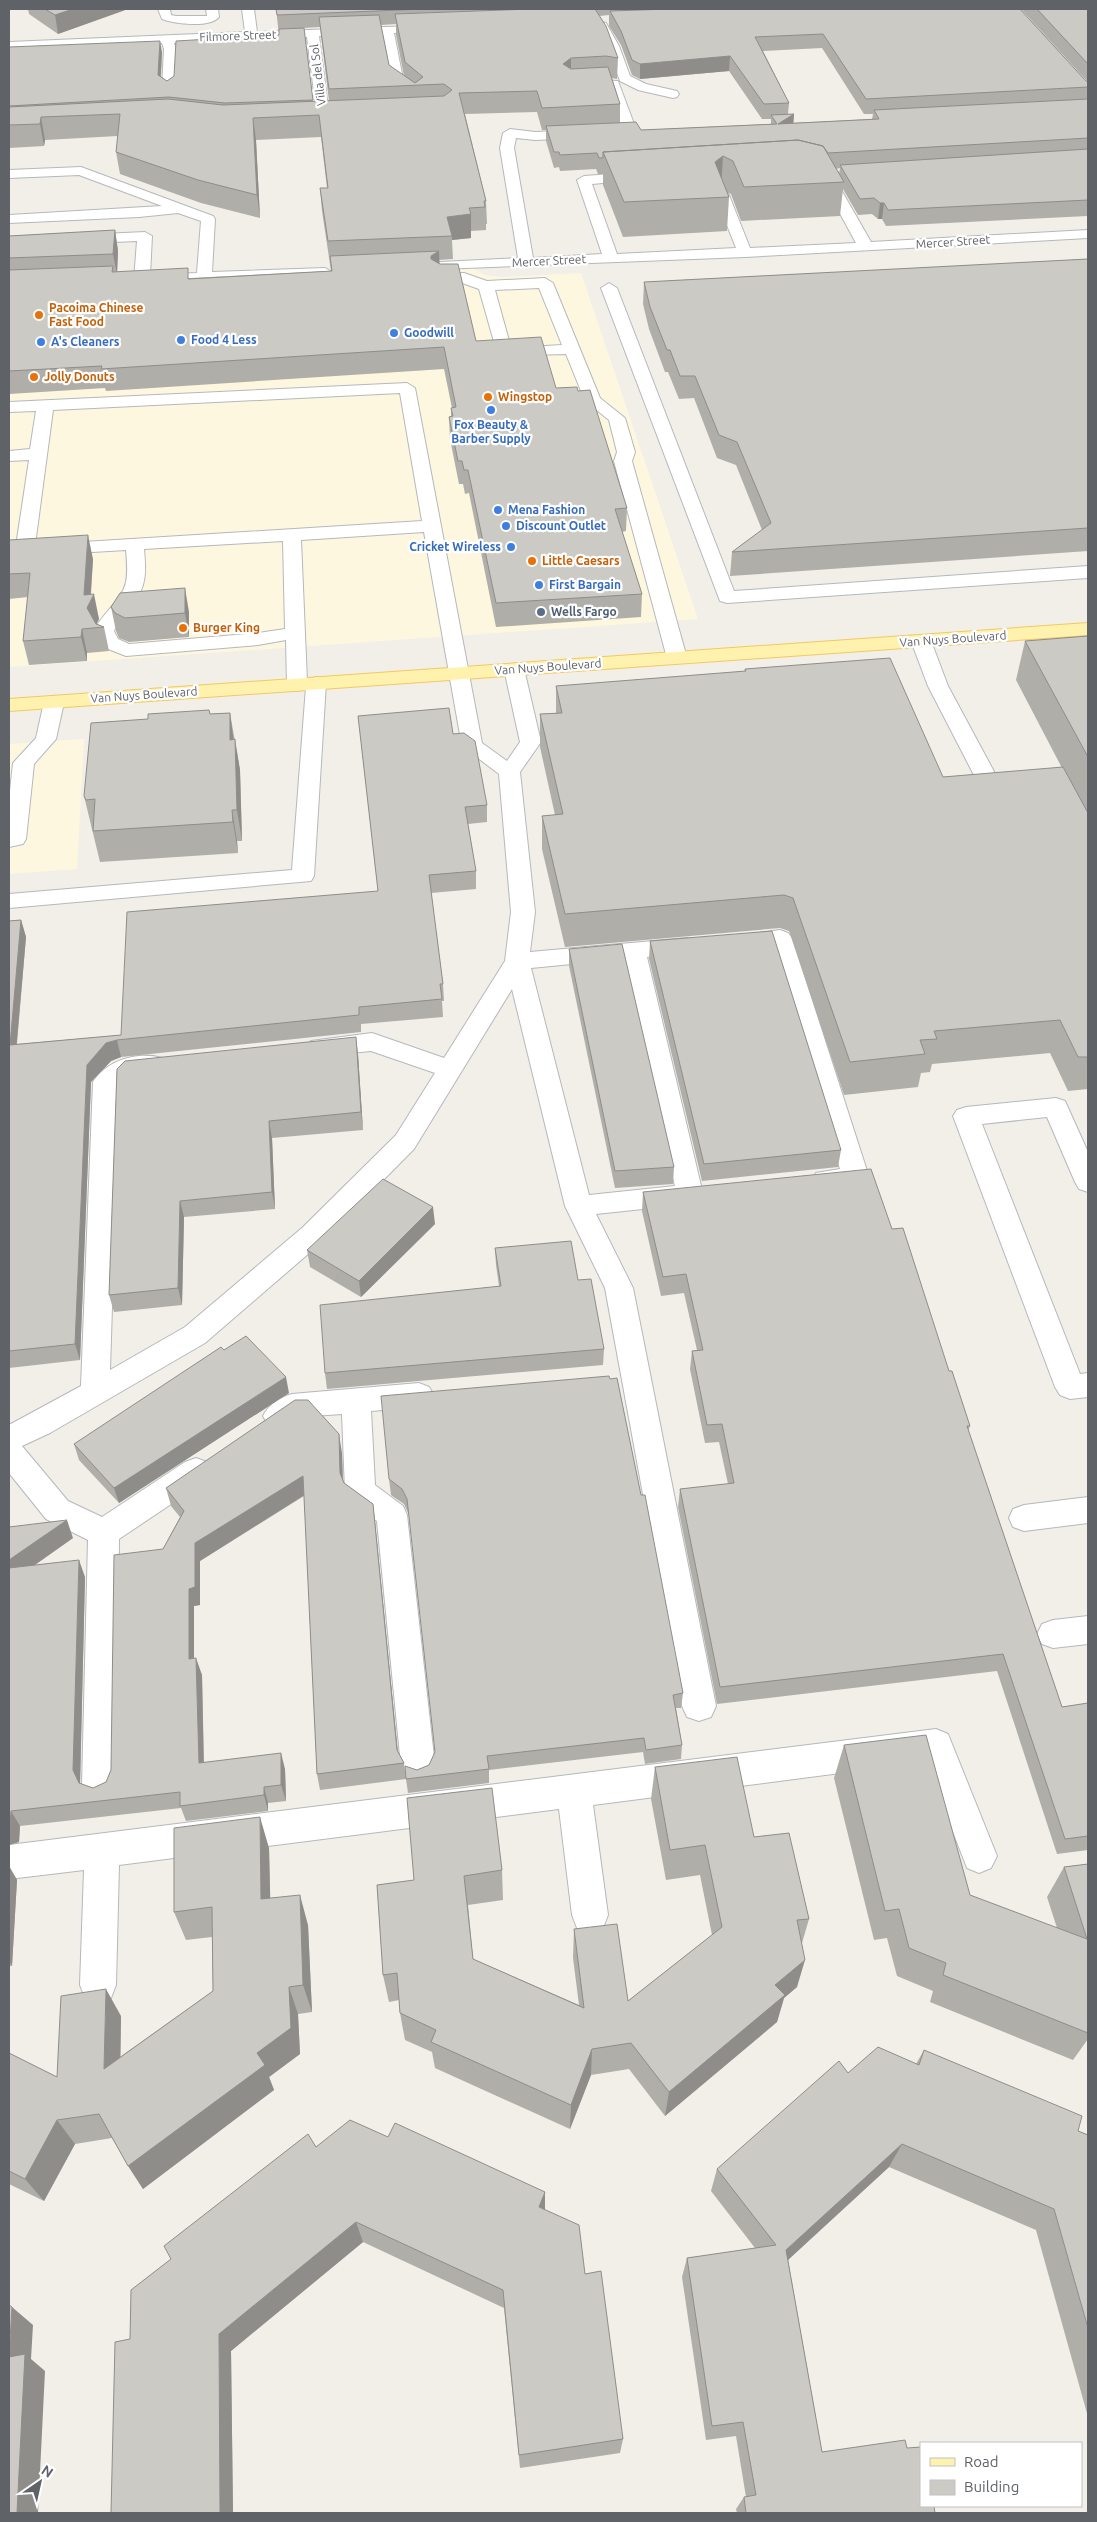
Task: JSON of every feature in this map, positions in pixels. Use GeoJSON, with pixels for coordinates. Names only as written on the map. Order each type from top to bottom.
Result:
{"type":"FeatureCollection","features":[{"type":"Feature","properties":{"kind":"main road","name":"Van Nuys Boulevard"},"geometry":{"type":"LineString","coordinates":[[9,705],[1088,629]]}},
{"type":"Feature","properties":{"kind":"street"},"geometry":{"type":"LineString","coordinates":[[164,9],[166,17],[175,20],[210,19],[213,17],[212,9]]}},
{"type":"Feature","properties":{"kind":"street"},"geometry":{"type":"LineString","coordinates":[[248,9],[251,36]]}},
{"type":"Feature","properties":{"kind":"street"},"geometry":{"type":"LineString","coordinates":[[617,20],[593,21],[613,46],[624,78],[642,87],[673,94]]}},
{"type":"Feature","properties":{"kind":"street","name":"Filmore Street"},"geometry":{"type":"LineString","coordinates":[[9,46],[444,27]]}},
{"type":"Feature","properties":{"kind":"street"},"geometry":{"type":"LineString","coordinates":[[387,30],[398,86],[416,99]]}},
{"type":"Feature","properties":{"kind":"street","name":"Villa del Sol"},"geometry":{"type":"LineString","coordinates":[[313,33],[323,116]]}},
{"type":"Feature","properties":{"kind":"street"},"geometry":{"type":"LineString","coordinates":[[167,39],[170,49],[168,87]]}},
{"type":"Feature","properties":{"kind":"street"},"geometry":{"type":"LineString","coordinates":[[580,84],[614,84],[630,132]]}},
{"type":"Feature","properties":{"kind":"street"},"geometry":{"type":"LineString","coordinates":[[526,262],[507,148],[510,133],[535,136],[592,134]]}},
{"type":"Feature","properties":{"kind":"street"},"geometry":{"type":"LineString","coordinates":[[9,174],[81,171],[208,219],[204,277]]}},
{"type":"Feature","properties":{"kind":"street"},"geometry":{"type":"LineString","coordinates":[[811,171],[826,175],[846,174]]}},
{"type":"Feature","properties":{"kind":"street"},"geometry":{"type":"LineString","coordinates":[[826,175],[866,247]]}},
{"type":"Feature","properties":{"kind":"street"},"geometry":{"type":"LineString","coordinates":[[611,259],[584,180],[651,176]]}},
{"type":"Feature","properties":{"kind":"street"},"geometry":{"type":"LineString","coordinates":[[722,195],[745,253]]}},
{"type":"Feature","properties":{"kind":"street"},"geometry":{"type":"LineString","coordinates":[[9,219],[139,213],[180,208]]}},
{"type":"Feature","properties":{"kind":"street","name":"Mercer Street"},"geometry":{"type":"LineString","coordinates":[[486,286],[464,278],[412,274],[526,262],[866,247],[1088,234]]}},
{"type":"Feature","properties":{"kind":"street"},"geometry":{"type":"LineString","coordinates":[[9,245],[18,242],[145,236],[132,283]]}},
{"type":"Feature","properties":{"kind":"street"},"geometry":{"type":"LineString","coordinates":[[204,277],[339,278],[222,290],[189,285],[132,283],[204,277]]}},
{"type":"Feature","properties":{"kind":"street"},"geometry":{"type":"LineString","coordinates":[[572,349],[504,353],[486,286],[545,283],[593,400],[617,418],[626,452],[623,461],[677,658]]}},
{"type":"Feature","properties":{"kind":"street"},"geometry":{"type":"LineString","coordinates":[[610,288],[727,597],[1088,572]]}},
{"type":"Feature","properties":{"kind":"street"},"geometry":{"type":"LineString","coordinates":[[9,407],[407,388],[472,746],[508,772]]}},
{"type":"Feature","properties":{"kind":"street"},"geometry":{"type":"LineString","coordinates":[[45,405],[38,454],[17,551],[432,526]]}},
{"type":"Feature","properties":{"kind":"street"},"geometry":{"type":"LineString","coordinates":[[9,456],[38,454]]}},
{"type":"Feature","properties":{"kind":"street"},"geometry":{"type":"LineString","coordinates":[[9,901],[304,876],[306,684],[295,634],[292,534]]}},
{"type":"Feature","properties":{"kind":"street"},"geometry":{"type":"LineString","coordinates":[[135,544],[135,586],[125,602],[108,618],[104,631],[110,643],[126,650],[295,634]]}},
{"type":"Feature","properties":{"kind":"street"},"geometry":{"type":"LineString","coordinates":[[921,641],[938,686],[987,779]]}},
{"type":"Feature","properties":{"kind":"street"},"geometry":{"type":"LineString","coordinates":[[514,669],[531,742],[508,772],[523,912],[517,960],[578,1206],[619,1288],[699,1706]]}},
{"type":"Feature","properties":{"kind":"street"},"geometry":{"type":"LineString","coordinates":[[9,840],[15,839],[16,763],[46,739],[54,702]]}},
{"type":"Feature","properties":{"kind":"street"},"geometry":{"type":"LineString","coordinates":[[517,960],[780,938],[856,1176],[797,1183]]}},
{"type":"Feature","properties":{"kind":"street"},"geometry":{"type":"LineString","coordinates":[[578,1206],[700,1193],[633,950]]}},
{"type":"Feature","properties":{"kind":"street"},"geometry":{"type":"LineString","coordinates":[[9,1438],[40,1424],[195,1335],[312,1235],[405,1142],[517,960]]}},
{"type":"Feature","properties":{"kind":"street"},"geometry":{"type":"LineString","coordinates":[[294,1050],[372,1042],[450,1069]]}},
{"type":"Feature","properties":{"kind":"street"},"geometry":{"type":"LineString","coordinates":[[95,1392],[106,1082],[120,1068],[178,1062]]}},
{"type":"Feature","properties":{"kind":"street"},"geometry":{"type":"LineString","coordinates":[[1088,1182],[1056,1107],[966,1116],[1070,1387],[1088,1385]]}},
{"type":"Feature","properties":{"kind":"street"},"geometry":{"type":"LineString","coordinates":[[607,1378],[636,1376]]}},
{"type":"Feature","properties":{"kind":"street"},"geometry":{"type":"LineString","coordinates":[[259,1428],[292,1406],[443,1393]]}},
{"type":"Feature","properties":{"kind":"street"},"geometry":{"type":"LineString","coordinates":[[356,1400],[360,1490],[392,1515],[418,1766]]}},
{"type":"Feature","properties":{"kind":"street"},"geometry":{"type":"LineString","coordinates":[[9,1452],[57,1510],[104,1533]]}},
{"type":"Feature","properties":{"kind":"street"},"geometry":{"type":"LineString","coordinates":[[104,1533],[218,1456]]}},
{"type":"Feature","properties":{"kind":"street"},"geometry":{"type":"LineString","coordinates":[[1024,1518],[1088,1510]]}},
{"type":"Feature","properties":{"kind":"street"},"geometry":{"type":"LineString","coordinates":[[99,1786],[104,1533]]}},
{"type":"Feature","properties":{"kind":"street"},"geometry":{"type":"LineString","coordinates":[[1053,1634],[1088,1630]]}},
{"type":"Feature","properties":{"kind":"street"},"geometry":{"type":"LineString","coordinates":[[9,1862],[936,1745],[979,1856]]}},
{"type":"Feature","properties":{"kind":"street"},"geometry":{"type":"LineString","coordinates":[[574,1792],[590,1915]]}},
{"type":"Feature","properties":{"kind":"street"},"geometry":{"type":"LineString","coordinates":[[98,1985],[102,1851]]}},
{"type":"Feature","properties":{"kind":"shaded area"},"geometry":{"type":"Polygon","coordinates":[[[469,266],[485,275],[502,277],[581,273],[698,619],[9,667],[9,290],[469,266]]]}},
{"type":"Feature","properties":{"kind":"shaded area"},"geometry":{"type":"Polygon","coordinates":[[[84,739],[77,869],[9,874],[9,744],[84,739]]]}},
{"type":"Feature","properties":{"kind":"building"},"geometry":{"type":"Polygon","coordinates":[[[45,9],[73,9],[55,15],[45,9]]]}},
{"type":"Feature","properties":{"kind":"building"},"geometry":{"type":"Polygon","coordinates":[[[276,9],[424,9],[277,15],[276,9]]]}},
{"type":"Feature","properties":{"kind":"building"},"geometry":{"type":"Polygon","coordinates":[[[531,9],[595,9],[606,26],[618,58],[606,56],[571,58],[563,64],[571,69],[608,67],[620,104],[542,108],[537,91],[459,93],[486,201],[484,201],[485,207],[469,208],[471,214],[447,217],[452,236],[328,241],[320,188],[328,188],[319,115],[253,118],[257,195],[198,180],[116,152],[120,114],[41,117],[40,124],[9,125],[9,107],[168,99],[223,105],[444,96],[452,90],[444,84],[329,89],[319,17],[379,15],[389,65],[415,83],[423,77],[405,62],[395,14],[531,9]]]}},
{"type":"Feature","properties":{"kind":"building"},"geometry":{"type":"Polygon","coordinates":[[[670,9],[1020,9],[1088,82],[1088,87],[866,99],[823,34],[755,37],[789,103],[764,104],[730,56],[640,64],[632,60],[621,31],[610,11],[670,9]]]}},
{"type":"Feature","properties":{"kind":"building"},"geometry":{"type":"Polygon","coordinates":[[[1037,9],[1088,9],[1088,64],[1037,9]]]}},
{"type":"Feature","properties":{"kind":"building"},"geometry":{"type":"Polygon","coordinates":[[[304,28],[313,100],[225,103],[169,97],[9,106],[9,47],[160,41],[158,75],[167,81],[174,76],[176,41],[279,35],[279,29],[304,28]]]}},
{"type":"Feature","properties":{"kind":"building"},"geometry":{"type":"Polygon","coordinates":[[[1088,99],[1088,138],[828,153],[823,146],[798,140],[603,152],[603,158],[599,158],[597,153],[560,155],[559,152],[554,152],[546,126],[636,122],[641,130],[777,124],[771,115],[794,114],[778,124],[879,119],[874,110],[1088,99]]]}},
{"type":"Feature","properties":{"kind":"building"},"geometry":{"type":"Polygon","coordinates":[[[798,140],[823,146],[844,182],[744,187],[733,161],[723,156],[715,162],[729,197],[624,202],[603,152],[798,140]]]}},
{"type":"Feature","properties":{"kind":"building"},"geometry":{"type":"Polygon","coordinates":[[[1088,149],[1088,200],[888,210],[884,203],[880,203],[874,198],[860,199],[840,165],[1088,149]]]}},
{"type":"Feature","properties":{"kind":"building"},"geometry":{"type":"Polygon","coordinates":[[[115,230],[113,254],[9,258],[9,236],[115,230]]]}},
{"type":"Feature","properties":{"kind":"building"},"geometry":{"type":"Polygon","coordinates":[[[439,251],[431,256],[431,259],[440,264],[458,264],[476,341],[541,337],[556,388],[577,387],[578,391],[590,390],[627,508],[615,509],[642,594],[496,603],[468,470],[464,470],[462,461],[458,461],[449,417],[453,416],[451,408],[456,407],[444,347],[101,369],[102,366],[9,371],[9,270],[113,266],[112,272],[188,268],[188,279],[332,271],[330,256],[439,251]]]}},
{"type":"Feature","properties":{"kind":"building"},"geometry":{"type":"Polygon","coordinates":[[[1088,259],[1088,528],[732,552],[771,523],[737,442],[719,435],[695,376],[680,376],[670,350],[667,350],[650,307],[644,282],[1088,259]]]}},
{"type":"Feature","properties":{"kind":"building"},"geometry":{"type":"Polygon","coordinates":[[[88,535],[84,595],[94,594],[87,608],[96,624],[104,627],[82,629],[81,637],[23,641],[30,573],[9,574],[9,540],[88,535]]]}},
{"type":"Feature","properties":{"kind":"building"},"geometry":{"type":"Polygon","coordinates":[[[185,588],[185,613],[125,618],[115,613],[111,607],[120,593],[185,588]]]}},
{"type":"Feature","properties":{"kind":"building"},"geometry":{"type":"Polygon","coordinates":[[[1088,636],[1088,757],[1025,641],[1088,636]]]}},
{"type":"Feature","properties":{"kind":"building"},"geometry":{"type":"Polygon","coordinates":[[[890,658],[943,777],[1063,767],[1088,813],[1088,1057],[1078,1057],[1060,1020],[934,1031],[937,1039],[920,1040],[925,1054],[850,1062],[793,898],[784,895],[565,914],[542,816],[563,814],[540,714],[562,713],[556,686],[890,658]]]}},
{"type":"Feature","properties":{"kind":"building"},"geometry":{"type":"Polygon","coordinates":[[[449,708],[453,734],[464,733],[475,741],[487,805],[465,807],[476,871],[429,875],[443,984],[440,984],[442,999],[359,1007],[359,1015],[117,1040],[106,1043],[87,1065],[75,1344],[9,1351],[9,921],[21,920],[10,1045],[121,1035],[127,912],[378,891],[358,716],[449,708]]]}},
{"type":"Feature","properties":{"kind":"building"},"geometry":{"type":"Polygon","coordinates":[[[209,710],[210,714],[230,713],[230,740],[235,739],[237,810],[232,810],[233,822],[93,831],[95,799],[86,800],[84,796],[91,723],[148,719],[148,714],[209,710]]]}},
{"type":"Feature","properties":{"kind":"building"},"geometry":{"type":"Polygon","coordinates":[[[772,931],[841,1150],[704,1164],[650,941],[772,931]]]}},
{"type":"Feature","properties":{"kind":"building"},"geometry":{"type":"Polygon","coordinates":[[[622,944],[674,1167],[615,1171],[569,949],[622,944]]]}},
{"type":"Feature","properties":{"kind":"building"},"geometry":{"type":"Polygon","coordinates":[[[356,1037],[361,1112],[269,1121],[272,1192],[180,1201],[178,1288],[109,1295],[117,1069],[125,1061],[356,1037]]]}},
{"type":"Feature","properties":{"kind":"building"},"geometry":{"type":"Polygon","coordinates":[[[871,1169],[892,1229],[903,1228],[949,1371],[952,1371],[970,1426],[967,1426],[1062,1707],[1088,1703],[1088,1836],[1065,1839],[1003,1654],[720,1687],[680,1489],[734,1483],[722,1424],[707,1425],[692,1351],[703,1350],[686,1274],[663,1277],[643,1192],[871,1169]]]}},
{"type":"Feature","properties":{"kind":"building"},"geometry":{"type":"Polygon","coordinates":[[[383,1179],[433,1207],[359,1281],[307,1250],[383,1179]]]}},
{"type":"Feature","properties":{"kind":"building"},"geometry":{"type":"Polygon","coordinates":[[[571,1241],[578,1280],[591,1279],[604,1349],[325,1373],[320,1305],[501,1286],[495,1248],[571,1241]]]}},
{"type":"Feature","properties":{"kind":"building"},"geometry":{"type":"Polygon","coordinates":[[[246,1336],[286,1377],[114,1488],[74,1444],[221,1347],[224,1350],[246,1336]]]}},
{"type":"Feature","properties":{"kind":"building"},"geometry":{"type":"Polygon","coordinates":[[[609,1376],[610,1379],[617,1378],[641,1495],[645,1495],[683,1693],[673,1695],[682,1745],[646,1750],[644,1738],[487,1756],[489,1769],[406,1779],[405,1766],[417,1770],[429,1765],[435,1752],[407,1499],[402,1489],[389,1479],[381,1396],[609,1376]]]}},
{"type":"Feature","properties":{"kind":"building"},"geometry":{"type":"Polygon","coordinates":[[[295,1400],[308,1400],[339,1434],[340,1473],[344,1483],[373,1504],[397,1750],[404,1763],[317,1774],[303,1476],[195,1543],[195,1587],[189,1589],[189,1659],[196,1658],[199,1763],[281,1753],[281,1785],[264,1787],[264,1795],[180,1806],[180,1792],[11,1811],[9,1827],[9,1568],[79,1560],[73,1770],[79,1783],[93,1788],[106,1782],[111,1770],[114,1555],[163,1549],[184,1511],[166,1488],[295,1400]]]}},
{"type":"Feature","properties":{"kind":"building"},"geometry":{"type":"Polygon","coordinates":[[[67,1520],[9,1560],[9,1527],[67,1520]]]}},
{"type":"Feature","properties":{"kind":"building"},"geometry":{"type":"Polygon","coordinates":[[[926,1735],[970,1895],[1087,1939],[1064,1867],[1088,1864],[1088,2033],[943,1975],[946,1963],[909,1948],[899,1909],[885,1911],[844,1745],[926,1735]]]}},
{"type":"Feature","properties":{"kind":"building"},"geometry":{"type":"Polygon","coordinates":[[[737,1757],[754,1837],[789,1833],[809,1919],[797,1920],[805,1960],[775,1985],[785,1995],[669,2092],[631,2043],[592,2049],[571,2105],[431,2042],[436,2030],[400,2013],[397,1973],[383,1975],[377,1885],[414,1880],[407,1798],[492,1788],[502,1870],[464,1876],[473,1959],[584,2008],[574,1929],[617,1924],[628,2001],[722,1927],[705,1845],[670,1850],[655,1767],[737,1757]]]}},
{"type":"Feature","properties":{"kind":"building"},"geometry":{"type":"Polygon","coordinates":[[[260,1817],[261,1899],[300,1895],[303,1985],[289,1987],[291,2028],[257,2053],[265,2065],[128,2166],[99,2114],[57,2120],[25,2179],[9,2171],[9,2053],[57,2077],[61,1996],[106,1989],[104,2069],[213,1991],[212,1907],[174,1912],[174,1828],[260,1817]]]}},
{"type":"Feature","properties":{"kind":"building"},"geometry":{"type":"Polygon","coordinates":[[[878,2047],[919,2065],[924,2050],[1082,2116],[1078,2131],[1088,2135],[1088,2328],[1054,2209],[902,2144],[786,2250],[822,2452],[905,2440],[907,2448],[920,2447],[920,2507],[934,2507],[935,2513],[746,2513],[744,2497],[756,2495],[743,2422],[712,2426],[687,2258],[776,2245],[717,2169],[839,2061],[848,2073],[878,2047]]]}},
{"type":"Feature","properties":{"kind":"building"},"geometry":{"type":"Polygon","coordinates":[[[350,2120],[388,2137],[395,2123],[545,2192],[539,2207],[579,2225],[585,2274],[601,2271],[623,2439],[519,2455],[503,2290],[356,2222],[219,2334],[220,2513],[111,2513],[115,2342],[130,2339],[131,2290],[171,2259],[164,2246],[308,2134],[316,2147],[350,2120]]]}},
{"type":"Feature","properties":{"kind":"building"},"geometry":{"type":"Polygon","coordinates":[[[9,2305],[12,2307],[9,2357],[9,2305]]]}},
{"type":"Feature","properties":{"kind":"building"},"geometry":{"type":"Polygon","coordinates":[[[25,2354],[17,2513],[9,2513],[9,2357],[25,2354]]]}},
{"type":"Feature","properties":{"kind":"place","name":"Pacoima Chinese Fast Food"},"geometry":{"type":"Point","coordinates":[39,315]}},
{"type":"Feature","properties":{"kind":"place","name":"Goodwill"},"geometry":{"type":"Point","coordinates":[394,333]}},
{"type":"Feature","properties":{"kind":"place","name":"Food 4 Less"},"geometry":{"type":"Point","coordinates":[181,340]}},
{"type":"Feature","properties":{"kind":"place","name":"A's Cleaners"},"geometry":{"type":"Point","coordinates":[41,342]}},
{"type":"Feature","properties":{"kind":"place","name":"Jolly Donuts"},"geometry":{"type":"Point","coordinates":[34,377]}},
{"type":"Feature","properties":{"kind":"place","name":"Wingstop"},"geometry":{"type":"Point","coordinates":[488,397]}},
{"type":"Feature","properties":{"kind":"place","name":"Fox Beauty & Barber Supply"},"geometry":{"type":"Point","coordinates":[491,410]}},
{"type":"Feature","properties":{"kind":"place","name":"Mena Fashion"},"geometry":{"type":"Point","coordinates":[498,510]}},
{"type":"Feature","properties":{"kind":"place","name":"Discount Outlet"},"geometry":{"type":"Point","coordinates":[506,526]}},
{"type":"Feature","properties":{"kind":"place","name":"Cricket Wireless"},"geometry":{"type":"Point","coordinates":[511,547]}},
{"type":"Feature","properties":{"kind":"place","name":"Little Caesars"},"geometry":{"type":"Point","coordinates":[532,561]}},
{"type":"Feature","properties":{"kind":"place","name":"First Bargain"},"geometry":{"type":"Point","coordinates":[539,585]}},
{"type":"Feature","properties":{"kind":"place","name":"Wells Fargo"},"geometry":{"type":"Point","coordinates":[541,612]}},
{"type":"Feature","properties":{"kind":"place","name":"Burger King"},"geometry":{"type":"Point","coordinates":[183,628]}}]}
